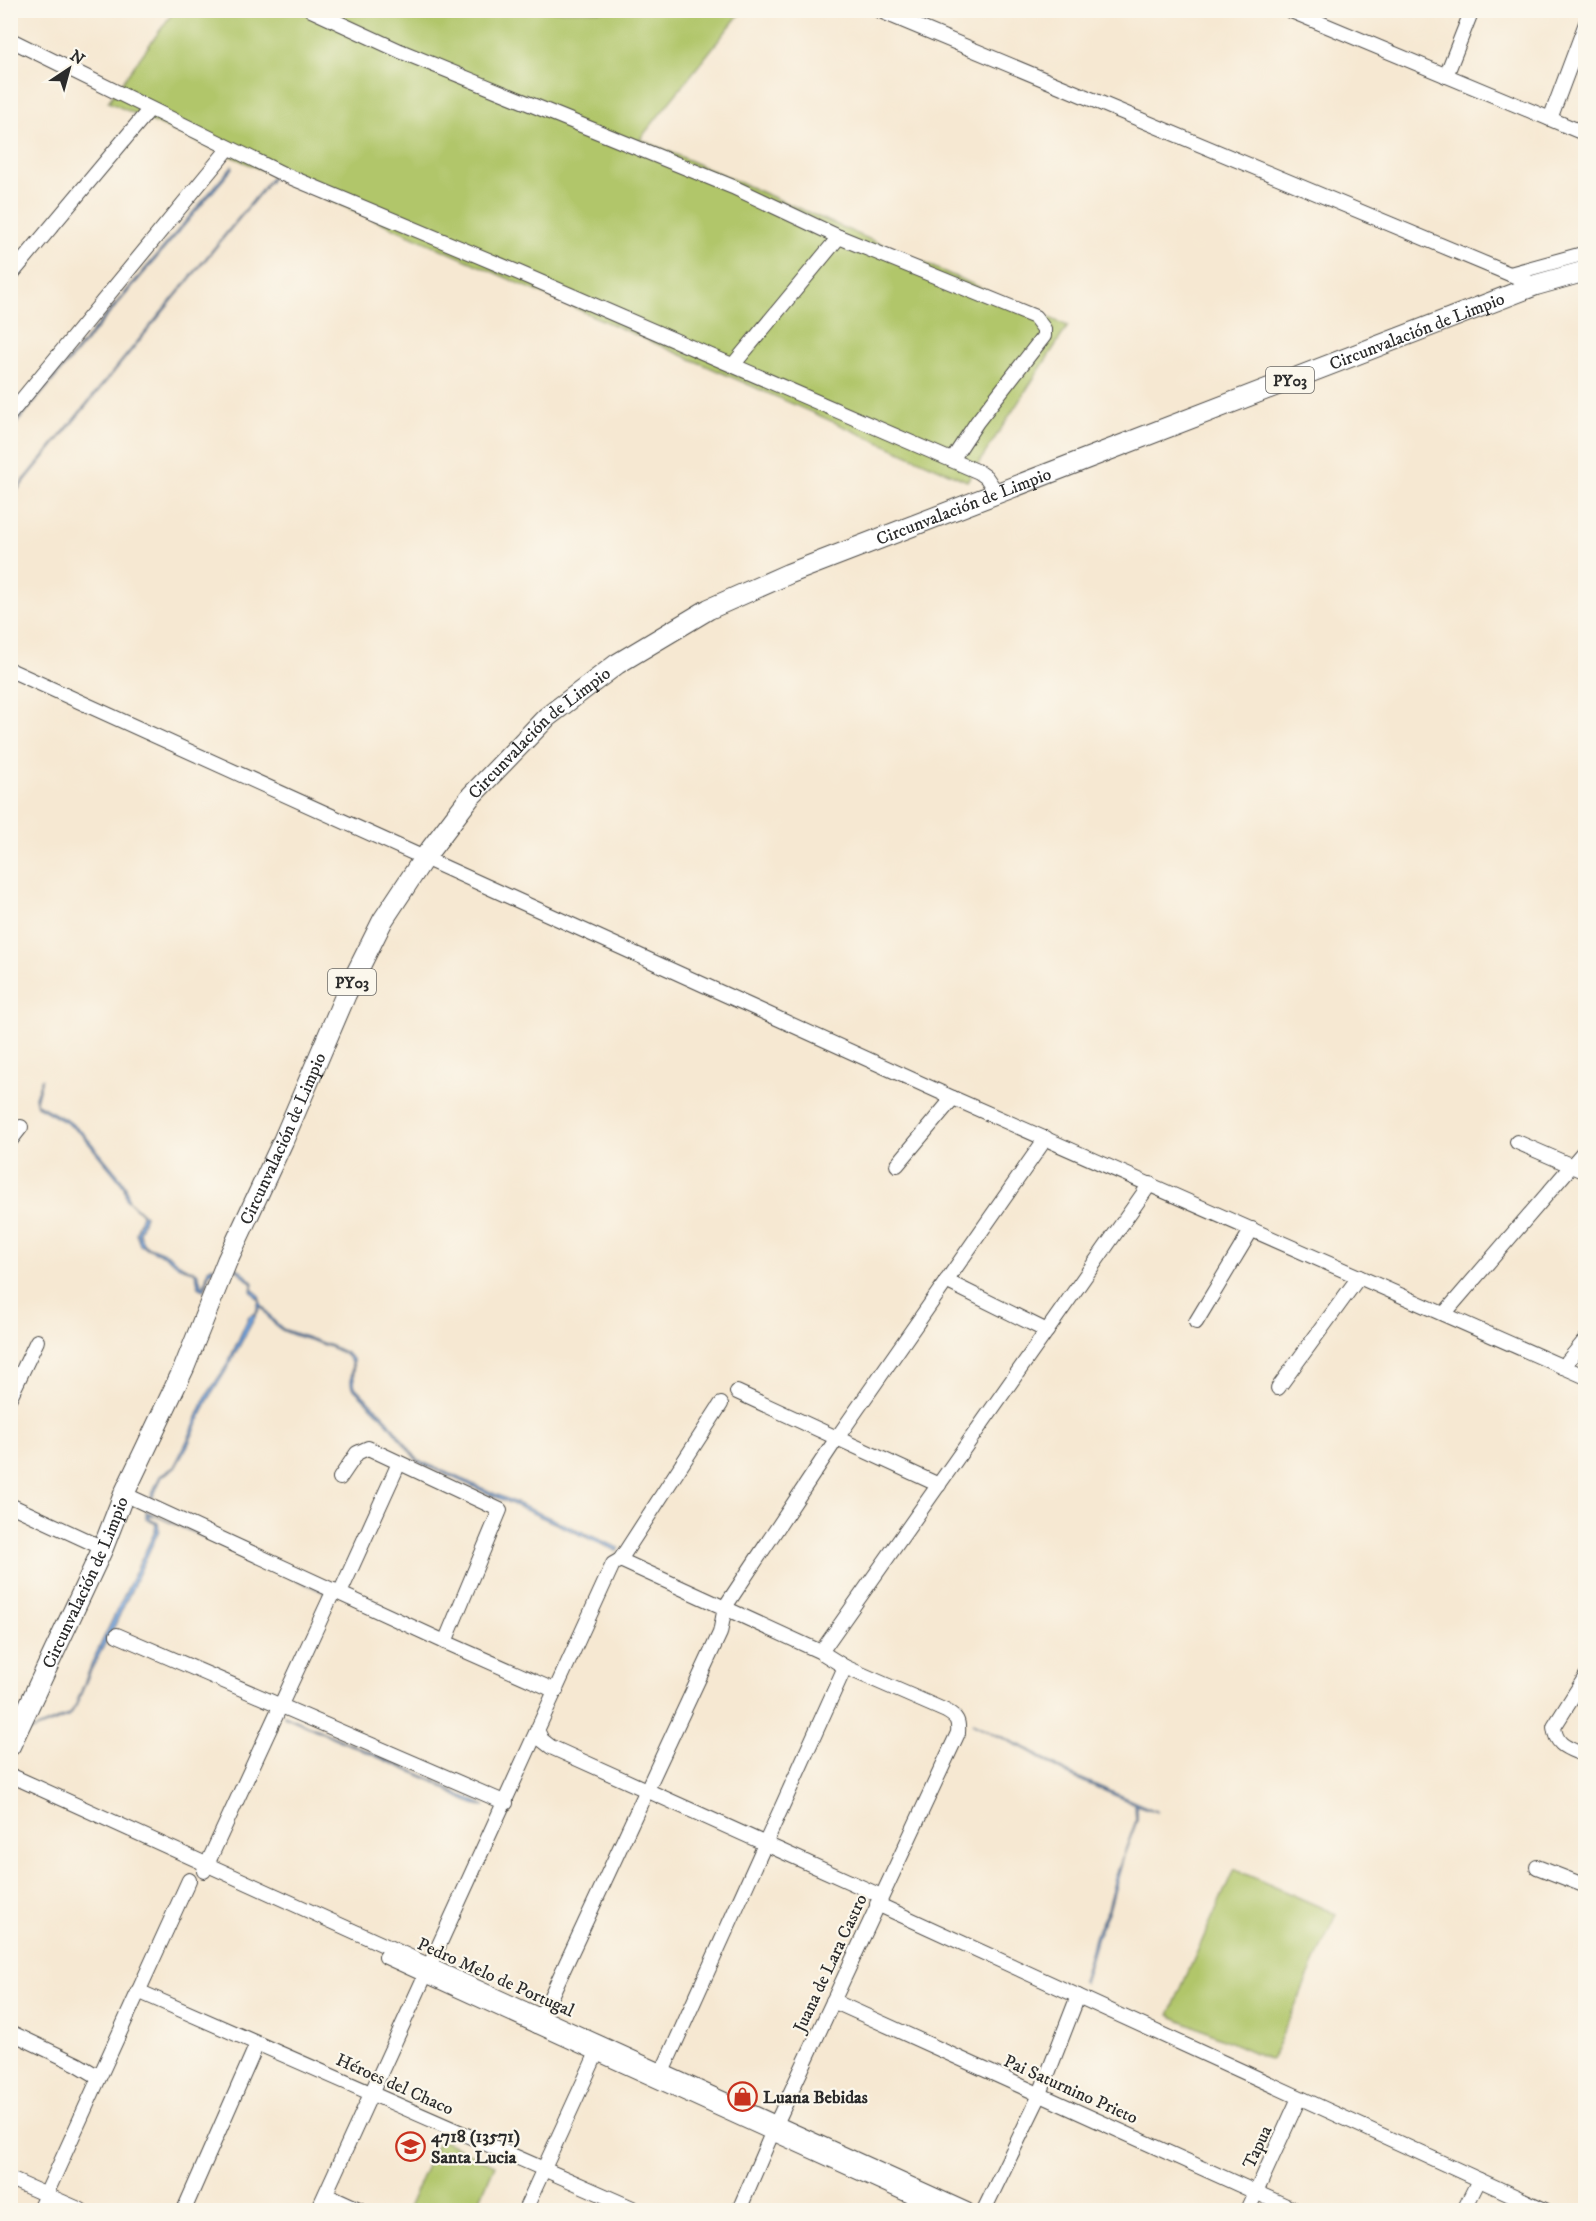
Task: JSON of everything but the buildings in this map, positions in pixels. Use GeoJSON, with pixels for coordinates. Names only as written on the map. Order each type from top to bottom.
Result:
{"type":"FeatureCollection","features":[{"type":"Feature","properties":{"kind":"highway","name":"Circunvalación de Limpio"},"geometry":{"type":"LineString","coordinates":[[10,1746],[103,1548],[124,1494],[184,1368],[227,1262],[283,1141],[346,994],[383,920],[424,858],[471,796],[548,717],[616,664],[709,609],[788,574],[1536,285],[1586,272]]}},
{"type":"Feature","properties":{"kind":"street"},"geometry":{"type":"LineString","coordinates":[[311,10],[400,51],[733,187],[839,237],[1035,318],[1041,323],[1044,336],[977,422],[952,460]]}},
{"type":"Feature","properties":{"kind":"street"},"geometry":{"type":"LineString","coordinates":[[878,10],[1536,285]]}},
{"type":"Feature","properties":{"kind":"street"},"geometry":{"type":"LineString","coordinates":[[1288,10],[1586,134]]}},
{"type":"Feature","properties":{"kind":"street"},"geometry":{"type":"LineString","coordinates":[[1446,76],[1472,10]]}},
{"type":"Feature","properties":{"kind":"street"},"geometry":{"type":"LineString","coordinates":[[1550,119],[1586,23]]}},
{"type":"Feature","properties":{"kind":"street"},"geometry":{"type":"LineString","coordinates":[[13,41],[149,110],[283,174],[952,460],[983,475],[997,493]]}},
{"type":"Feature","properties":{"kind":"street"},"geometry":{"type":"LineString","coordinates":[[10,276],[149,110]]}},
{"type":"Feature","properties":{"kind":"street"},"geometry":{"type":"LineString","coordinates":[[10,414],[229,148]]}},
{"type":"Feature","properties":{"kind":"street"},"geometry":{"type":"LineString","coordinates":[[733,365],[839,237]]}},
{"type":"Feature","properties":{"kind":"street"},"geometry":{"type":"LineString","coordinates":[[1510,274],[1586,253]]}},
{"type":"Feature","properties":{"kind":"street"},"geometry":{"type":"LineString","coordinates":[[10,670],[953,1098],[1586,1377]]}},
{"type":"Feature","properties":{"kind":"street"},"geometry":{"type":"LineString","coordinates":[[897,1165],[953,1098]]}},
{"type":"Feature","properties":{"kind":"street"},"geometry":{"type":"LineString","coordinates":[[10,1141],[21,1127]]}},
{"type":"Feature","properties":{"kind":"street"},"geometry":{"type":"LineString","coordinates":[[539,2021],[720,1633],[725,1607],[837,1438],[1046,1138]]}},
{"type":"Feature","properties":{"kind":"street"},"geometry":{"type":"LineString","coordinates":[[1517,1142],[1586,1172]]}},
{"type":"Feature","properties":{"kind":"street"},"geometry":{"type":"LineString","coordinates":[[1444,1314],[1586,1149]]}},
{"type":"Feature","properties":{"kind":"street"},"geometry":{"type":"LineString","coordinates":[[821,1652],[1149,1184]]}},
{"type":"Feature","properties":{"kind":"street"},"geometry":{"type":"LineString","coordinates":[[1196,1322],[1251,1229]]}},
{"type":"Feature","properties":{"kind":"street"},"geometry":{"type":"LineString","coordinates":[[1278,1388],[1359,1277]]}},
{"type":"Feature","properties":{"kind":"street"},"geometry":{"type":"LineString","coordinates":[[946,1281],[1047,1331]]}},
{"type":"Feature","properties":{"kind":"street"},"geometry":{"type":"LineString","coordinates":[[1563,1367],[1586,1339]]}},
{"type":"Feature","properties":{"kind":"street"},"geometry":{"type":"LineString","coordinates":[[10,1397],[37,1341]]}},
{"type":"Feature","properties":{"kind":"street"},"geometry":{"type":"LineString","coordinates":[[737,1392],[939,1485]]}},
{"type":"Feature","properties":{"kind":"street"},"geometry":{"type":"LineString","coordinates":[[318,2211],[614,1564],[620,1560],[721,1404]]}},
{"type":"Feature","properties":{"kind":"street"},"geometry":{"type":"LineString","coordinates":[[340,1478],[357,1453],[368,1448],[501,1511],[445,1642]]}},
{"type":"Feature","properties":{"kind":"street"},"geometry":{"type":"LineString","coordinates":[[205,1869],[399,1463]]}},
{"type":"Feature","properties":{"kind":"street"},"geometry":{"type":"LineString","coordinates":[[124,1494],[556,1691]]}},
{"type":"Feature","properties":{"kind":"street"},"geometry":{"type":"LineString","coordinates":[[10,1504],[103,1548]]}},
{"type":"Feature","properties":{"kind":"street"},"geometry":{"type":"LineString","coordinates":[[620,1560],[821,1652],[845,1667],[660,2077]]}},
{"type":"Feature","properties":{"kind":"street"},"geometry":{"type":"LineString","coordinates":[[117,1635],[506,1803]]}},
{"type":"Feature","properties":{"kind":"street","name":"Juana de Lara Castro"},"geometry":{"type":"LineString","coordinates":[[739,2211],[832,2001],[958,1733],[959,1724],[955,1716],[845,1667]]}},
{"type":"Feature","properties":{"kind":"street"},"geometry":{"type":"LineString","coordinates":[[1586,1676],[1554,1727],[1555,1737],[1560,1744],[1586,1756]]}},
{"type":"Feature","properties":{"kind":"street"},"geometry":{"type":"LineString","coordinates":[[538,1731],[542,1740],[551,1747],[764,1844],[1078,1996],[1545,2211]]}},
{"type":"Feature","properties":{"kind":"street","name":"Pedro Melo de Portugal"},"geometry":{"type":"LineString","coordinates":[[10,1775],[205,1869],[660,2077],[967,2211]]}},
{"type":"Feature","properties":{"kind":"street","name":"Pedro Melo de Portugal"},"geometry":{"type":"LineString","coordinates":[[10,1785],[205,1869]]}},
{"type":"Feature","properties":{"kind":"street"},"geometry":{"type":"LineString","coordinates":[[1537,1867],[1586,1886]]}},
{"type":"Feature","properties":{"kind":"street"},"geometry":{"type":"LineString","coordinates":[[39,2211],[189,1880]]}},
{"type":"Feature","properties":{"kind":"street","name":"Héroes del Chaco"},"geometry":{"type":"LineString","coordinates":[[138,1991],[637,2211]]}},
{"type":"Feature","properties":{"kind":"street"},"geometry":{"type":"LineString","coordinates":[[984,2211],[1040,2095],[1078,1996]]}},
{"type":"Feature","properties":{"kind":"street","name":"Pai Saturnino Prieto"},"geometry":{"type":"LineString","coordinates":[[832,2001],[1295,2211]]}},
{"type":"Feature","properties":{"kind":"street"},"geometry":{"type":"LineString","coordinates":[[10,2032],[99,2077]]}},
{"type":"Feature","properties":{"kind":"street"},"geometry":{"type":"LineString","coordinates":[[184,2211],[257,2044]]}},
{"type":"Feature","properties":{"kind":"street"},"geometry":{"type":"LineString","coordinates":[[525,2211],[599,2049]]}},
{"type":"Feature","properties":{"kind":"street"},"geometry":{"type":"LineString","coordinates":[[77,2064],[109,2053]]}},
{"type":"Feature","properties":{"kind":"street","name":"Tapua"},"geometry":{"type":"LineString","coordinates":[[1248,2211],[1299,2098]]}},
{"type":"Feature","properties":{"kind":"street","name":"Pedro Melo de Portugal"},"geometry":{"type":"LineString","coordinates":[[774,2128],[941,2211]]}},
{"type":"Feature","properties":{"kind":"street"},"geometry":{"type":"LineString","coordinates":[[10,2179],[81,2211]]}},
{"type":"Feature","properties":{"kind":"street"},"geometry":{"type":"LineString","coordinates":[[1464,2211],[1479,2180]]}},
{"type":"Feature","properties":{"kind":"street"},"geometry":{"type":"LineString","coordinates":[[326,2194],[361,2211]]}},
{"type":"Feature","properties":{"kind":"green space"},"geometry":{"type":"Polygon","coordinates":[[[174,11],[742,11],[640,139],[1068,326],[967,481],[108,102],[174,11]]]}},
{"type":"Feature","properties":{"kind":"green space"},"geometry":{"type":"Polygon","coordinates":[[[1234,1869],[1336,1914],[1271,2060],[1169,2015],[1234,1869]]]}},
{"type":"Feature","properties":{"kind":"green space"},"geometry":{"type":"Polygon","coordinates":[[[439,2139],[495,2165],[475,2210],[407,2210],[439,2139]]]}},
{"type":"Feature","properties":{"kind":"water"},"geometry":{"type":"Polygon","coordinates":[[[232,166],[233,168],[11,430],[11,428],[232,166]]]}},
{"type":"Feature","properties":{"kind":"water"},"geometry":{"type":"Polygon","coordinates":[[[274,176],[11,498],[11,496],[274,176]]]}},
{"type":"Feature","properties":{"kind":"water"},"geometry":{"type":"Polygon","coordinates":[[[42,1078],[37,1104],[68,1121],[83,1133],[122,1180],[129,1201],[145,1216],[139,1233],[144,1245],[167,1254],[184,1267],[197,1272],[202,1286],[205,1285],[208,1269],[213,1266],[214,1269],[208,1275],[204,1290],[199,1288],[193,1271],[180,1267],[165,1256],[140,1245],[136,1233],[142,1214],[126,1199],[124,1187],[119,1180],[82,1135],[67,1123],[37,1106],[35,1097],[42,1078]]]}},
{"type":"Feature","properties":{"kind":"water"},"geometry":{"type":"Polygon","coordinates":[[[233,1266],[242,1271],[253,1283],[252,1289],[259,1295],[261,1304],[283,1329],[331,1346],[353,1359],[354,1386],[387,1419],[418,1460],[619,1548],[617,1551],[418,1462],[385,1420],[352,1387],[351,1363],[345,1355],[282,1330],[273,1323],[261,1306],[207,1402],[175,1468],[162,1476],[153,1497],[151,1496],[160,1476],[174,1467],[205,1398],[227,1365],[249,1316],[256,1313],[259,1300],[251,1291],[252,1284],[233,1266]]]}},
{"type":"Feature","properties":{"kind":"water"},"geometry":{"type":"Polygon","coordinates":[[[146,1511],[326,1593],[148,1514],[149,1519],[158,1523],[159,1530],[116,1623],[90,1672],[76,1706],[68,1717],[21,1735],[68,1715],[75,1707],[94,1658],[155,1531],[156,1524],[146,1519],[146,1511]]]}},
{"type":"Feature","properties":{"kind":"water"},"geometry":{"type":"Polygon","coordinates":[[[284,1715],[434,1780],[453,1792],[486,1806],[466,1801],[434,1782],[284,1715]]]}},
{"type":"Feature","properties":{"kind":"water"},"geometry":{"type":"Polygon","coordinates":[[[972,1723],[1030,1750],[1068,1773],[1158,1812],[1137,1805],[1137,1820],[1124,1855],[1109,1910],[1097,1936],[1084,1983],[1082,1982],[1095,1935],[1108,1909],[1115,1878],[1136,1821],[1135,1804],[1068,1775],[1029,1751],[972,1723]]]}},
{"type":"Feature","properties":{"kind":"place","name":"Luana Bebidas"},"geometry":{"type":"Point","coordinates":[742,2097]}},
{"type":"Feature","properties":{"kind":"place","name":"4718 (13571) Santa Lucia"},"geometry":{"type":"Point","coordinates":[410,2146]}}]}
